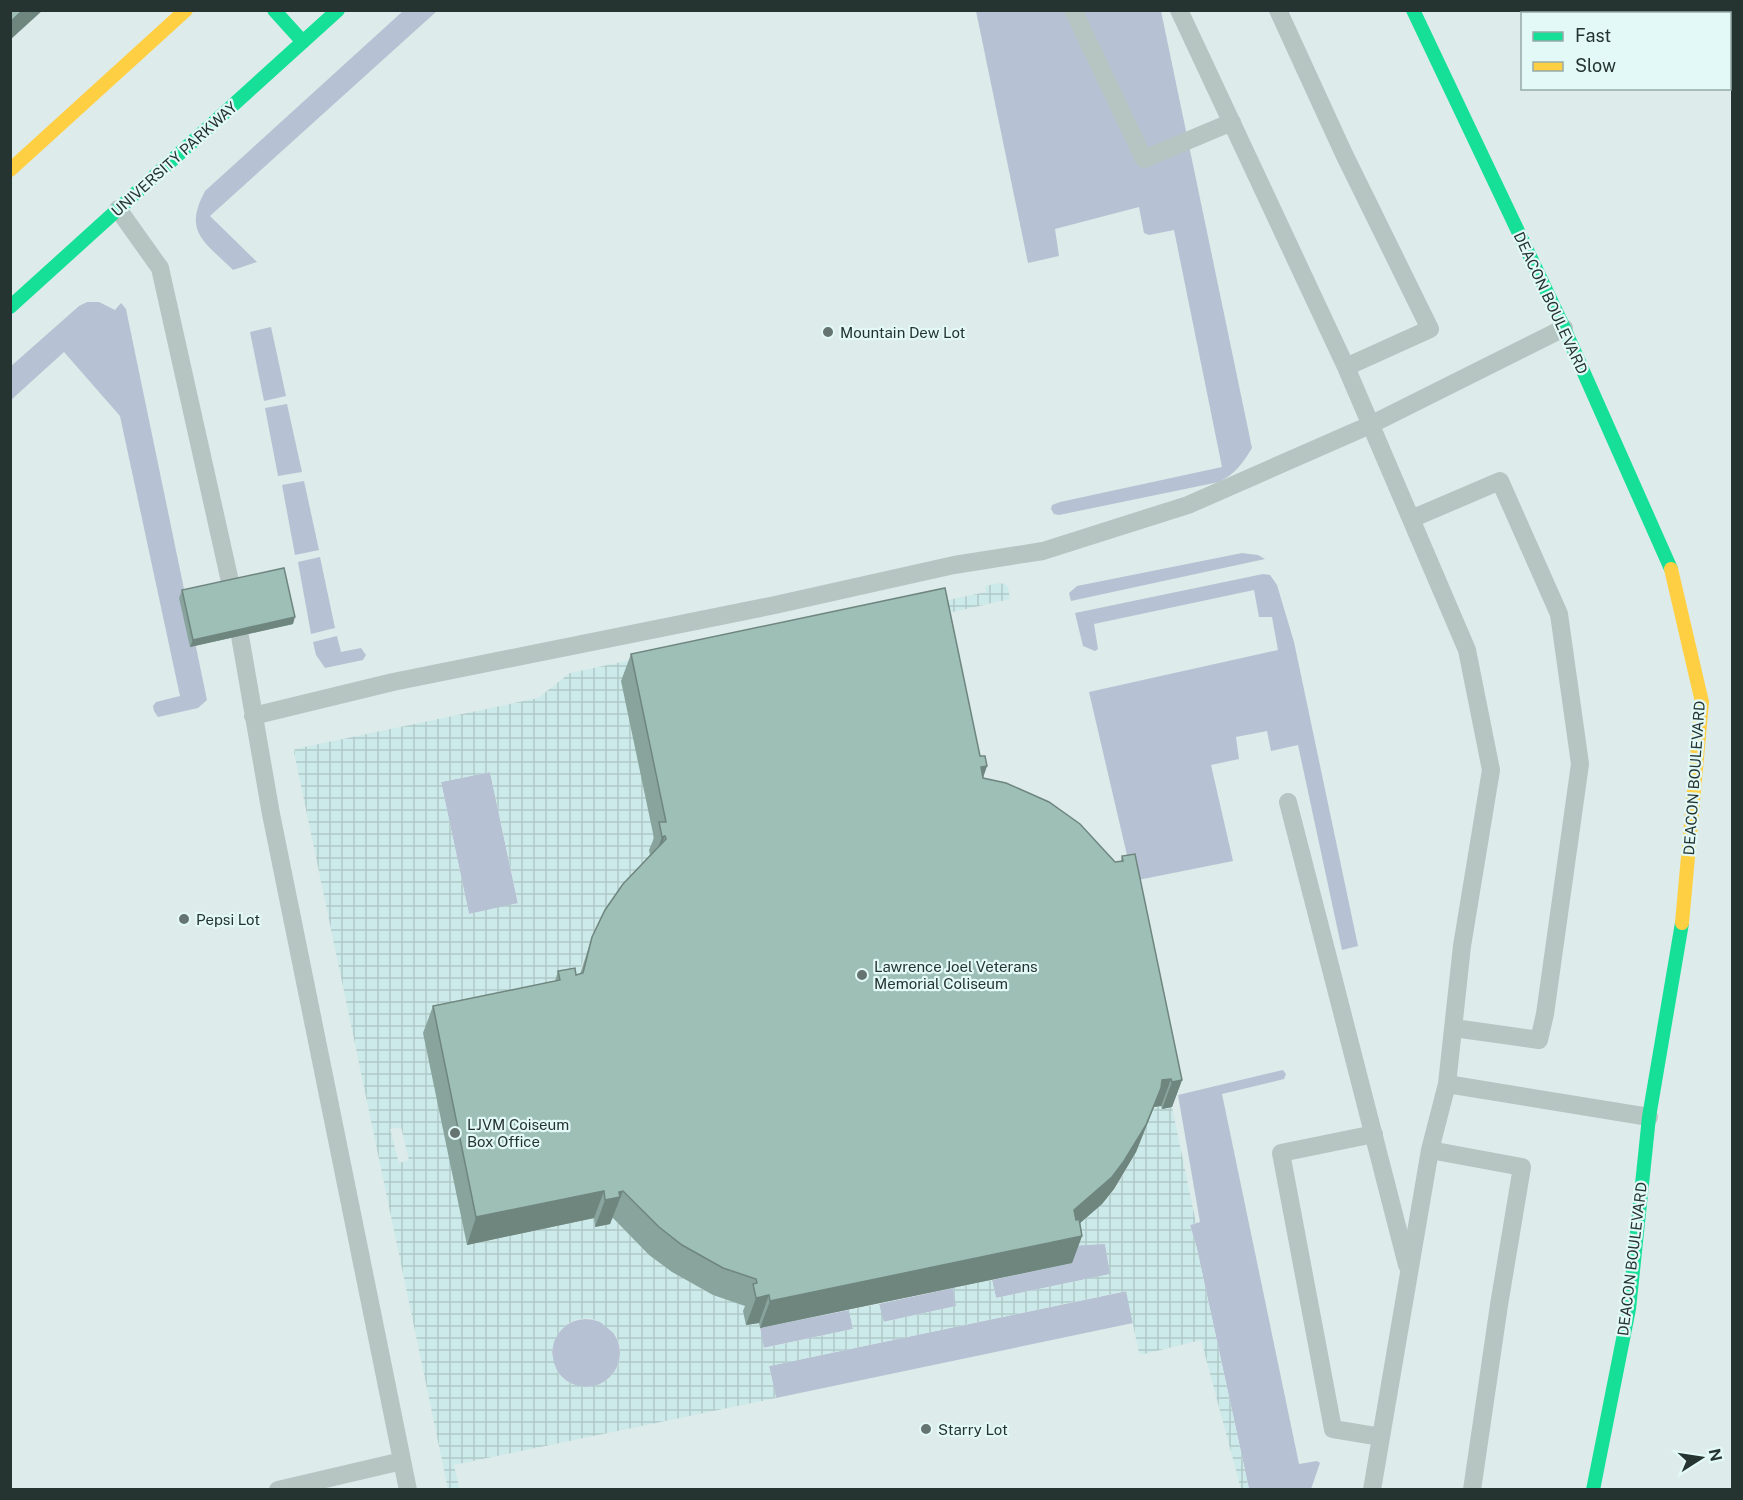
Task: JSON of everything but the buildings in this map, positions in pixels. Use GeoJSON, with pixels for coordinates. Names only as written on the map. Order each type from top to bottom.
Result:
{"type":"FeatureCollection","features":[{"type":"Feature","properties":{"kind":"street"},"geometry":{"type":"LineString","coordinates":[[10,170],[186,10]]}},
{"type":"Feature","properties":{"kind":"street"},"geometry":{"type":"LineString","coordinates":[[274,10],[303,42]]}},
{"type":"Feature","properties":{"kind":"street","name":"UNIVERSITY PARKWAY"},"geometry":{"type":"LineString","coordinates":[[10,307],[338,10]]}},
{"type":"Feature","properties":{"kind":"street","name":"DEACON BOULEVARD"},"geometry":{"type":"LineString","coordinates":[[1413,10],[1564,328],[1671,569],[1702,702],[1681,932],[1649,1117],[1629,1309],[1593,1490]]}},
{"type":"Feature","properties":{"kind":"lane"},"geometry":{"type":"LineString","coordinates":[[1073,10],[1144,159],[1232,122]]}},
{"type":"Feature","properties":{"kind":"lane"},"geometry":{"type":"LineString","coordinates":[[1179,10],[1346,367],[1467,650],[1491,770],[1462,946],[1448,1084],[1430,1150],[1372,1490]]}},
{"type":"Feature","properties":{"kind":"lane"},"geometry":{"type":"LineString","coordinates":[[1278,10],[1344,154],[1430,329],[1346,367]]}},
{"type":"Feature","properties":{"kind":"lane"},"geometry":{"type":"LineString","coordinates":[[118,210],[160,268],[231,586]]}},
{"type":"Feature","properties":{"kind":"lane"},"geometry":{"type":"LineString","coordinates":[[253,716],[393,682],[775,605],[954,565],[1044,551],[1188,505],[1370,425],[1564,328]]}},
{"type":"Feature","properties":{"kind":"lane"},"geometry":{"type":"LineString","coordinates":[[1411,519],[1500,481],[1559,614],[1580,764],[1545,1014],[1539,1040],[1454,1028]]}},
{"type":"Feature","properties":{"kind":"lane"},"geometry":{"type":"LineString","coordinates":[[240,636],[271,814],[408,1490]]}},
{"type":"Feature","properties":{"kind":"lane"},"geometry":{"type":"LineString","coordinates":[[1288,802],[1409,1273]]}},
{"type":"Feature","properties":{"kind":"lane"},"geometry":{"type":"LineString","coordinates":[[1448,1084],[1649,1117]]}},
{"type":"Feature","properties":{"kind":"lane"},"geometry":{"type":"LineString","coordinates":[[1374,1134],[1281,1153],[1333,1429],[1381,1437]]}},
{"type":"Feature","properties":{"kind":"lane"},"geometry":{"type":"LineString","coordinates":[[1430,1150],[1522,1167],[1472,1490]]}},
{"type":"Feature","properties":{"kind":"lane"},"geometry":{"type":"LineString","coordinates":[[278,1490],[402,1461]]}},
{"type":"Feature","properties":{"kind":"shaded area"},"geometry":{"type":"Polygon","coordinates":[[[403,11],[437,11],[210,216],[257,262],[233,270],[206,243],[197,227],[196,217],[205,191],[403,11]]]}},
{"type":"Feature","properties":{"kind":"shaded area"},"geometry":{"type":"Polygon","coordinates":[[[976,11],[1161,11],[1252,448],[1238,468],[1219,482],[1059,515],[1054,514],[1051,509],[1052,505],[1060,502],[1222,467],[1174,230],[1149,235],[1144,233],[1139,207],[1055,229],[1059,256],[1028,263],[976,11]]]}},
{"type":"Feature","properties":{"kind":"shaded area"},"geometry":{"type":"Polygon","coordinates":[[[87,302],[99,302],[115,310],[121,303],[126,309],[207,700],[198,708],[158,717],[153,706],[156,702],[180,696],[120,416],[64,352],[11,400],[10,367],[79,306],[87,302]]]}},
{"type":"Feature","properties":{"kind":"shaded area"},"geometry":{"type":"Polygon","coordinates":[[[271,327],[286,396],[264,401],[250,332],[271,327]]]}},
{"type":"Feature","properties":{"kind":"shaded area"},"geometry":{"type":"Polygon","coordinates":[[[287,404],[302,472],[278,476],[265,408],[287,404]]]}},
{"type":"Feature","properties":{"kind":"shaded area"},"geometry":{"type":"Polygon","coordinates":[[[304,481],[319,550],[295,555],[282,485],[304,481]]]}},
{"type":"Feature","properties":{"kind":"shaded area"},"geometry":{"type":"Polygon","coordinates":[[[1242,553],[1258,555],[1265,559],[1071,601],[1069,593],[1077,586],[1242,553]]]}},
{"type":"Feature","properties":{"kind":"shaded area"},"geometry":{"type":"Polygon","coordinates":[[[320,557],[335,628],[311,634],[298,562],[320,557]]]}},
{"type":"Feature","properties":{"kind":"shaded area"},"geometry":{"type":"Polygon","coordinates":[[[1263,574],[1270,575],[1277,585],[1294,642],[1358,946],[1342,950],[1298,745],[1271,751],[1267,731],[1236,737],[1239,759],[1211,765],[1233,861],[1133,881],[1089,692],[1278,650],[1272,617],[1259,617],[1254,590],[1094,624],[1098,649],[1095,651],[1083,646],[1075,613],[1263,574]]]}},
{"type":"Feature","properties":{"kind":"shaded area"},"geometry":{"type":"Polygon","coordinates":[[[1005,584],[1008,587],[1010,599],[935,616],[656,849],[652,864],[595,937],[582,964],[573,1001],[467,1245],[594,1218],[613,1218],[649,1255],[672,1272],[713,1295],[746,1306],[759,1323],[764,1348],[853,1329],[849,1310],[879,1304],[884,1322],[956,1306],[953,1288],[992,1280],[996,1298],[1110,1274],[1105,1244],[1070,1246],[1064,1237],[1102,1204],[1115,1189],[1136,1152],[1152,1108],[1172,1107],[1196,1223],[1190,1225],[1249,1489],[1241,1489],[1201,1340],[1144,1354],[1139,1353],[1126,1291],[769,1366],[776,1398],[454,1465],[459,1487],[448,1489],[295,749],[538,698],[570,673],[636,659],[638,666],[986,592],[985,586],[1005,584]],[[490,772],[441,782],[469,914],[518,903],[490,772]],[[401,1127],[390,1129],[399,1163],[409,1160],[401,1127]],[[589,1318],[578,1319],[567,1324],[554,1341],[552,1352],[554,1363],[558,1373],[567,1382],[589,1387],[601,1384],[610,1378],[617,1368],[620,1346],[616,1335],[599,1321],[589,1318]]]}},
{"type":"Feature","properties":{"kind":"shaded area"},"geometry":{"type":"Polygon","coordinates":[[[337,636],[341,652],[361,648],[366,655],[363,660],[325,668],[316,655],[313,642],[337,636]]]}},
{"type":"Feature","properties":{"kind":"shaded area"},"geometry":{"type":"Polygon","coordinates":[[[490,772],[518,904],[469,914],[441,782],[490,772]]]}},
{"type":"Feature","properties":{"kind":"shaded area"},"geometry":{"type":"Polygon","coordinates":[[[1283,1070],[1286,1074],[1284,1079],[1222,1094],[1299,1464],[1317,1461],[1320,1463],[1311,1489],[1249,1489],[1190,1225],[1200,1222],[1178,1095],[1283,1070]]]}},
{"type":"Feature","properties":{"kind":"shaded area"},"geometry":{"type":"Polygon","coordinates":[[[1105,1243],[1111,1274],[996,1298],[992,1280],[1072,1263],[1070,1246],[1105,1243]]]}},
{"type":"Feature","properties":{"kind":"shaded area"},"geometry":{"type":"Polygon","coordinates":[[[953,1288],[957,1306],[883,1322],[879,1304],[953,1288]]]}},
{"type":"Feature","properties":{"kind":"shaded area"},"geometry":{"type":"Polygon","coordinates":[[[1127,1291],[1133,1323],[776,1398],[769,1366],[1127,1291]]]}},
{"type":"Feature","properties":{"kind":"shaded area"},"geometry":{"type":"Polygon","coordinates":[[[849,1310],[853,1329],[763,1348],[760,1328],[849,1310]]]}},
{"type":"Feature","properties":{"kind":"shaded area"},"geometry":{"type":"Polygon","coordinates":[[[593,1319],[605,1325],[614,1334],[620,1346],[618,1366],[610,1377],[593,1387],[579,1387],[562,1377],[554,1366],[552,1346],[562,1329],[573,1321],[593,1319]]]}},
{"type":"Feature","properties":{"kind":"traffic: fast"},"geometry":{"type":"LineString","coordinates":[[274,10],[303,42]]}},
{"type":"Feature","properties":{"kind":"traffic: fast"},"geometry":{"type":"LineString","coordinates":[[10,307],[338,10]]}},
{"type":"Feature","properties":{"kind":"traffic: fast"},"geometry":{"type":"LineString","coordinates":[[1413,10],[1564,328],[1671,569]]}},
{"type":"Feature","properties":{"kind":"traffic: fast"},"geometry":{"type":"LineString","coordinates":[[1593,1490],[1629,1309],[1649,1117],[1682,923]]}},
{"type":"Feature","properties":{"kind":"traffic: slow"},"geometry":{"type":"LineString","coordinates":[[10,170],[186,10]]}},
{"type":"Feature","properties":{"kind":"traffic: slow"},"geometry":{"type":"LineString","coordinates":[[1671,569],[1702,702],[1682,923]]}},
{"type":"Feature","properties":{"kind":"place","name":"Mountain Dew Lot"},"geometry":{"type":"Point","coordinates":[828,332]}},
{"type":"Feature","properties":{"kind":"place","name":"Pepsi Lot"},"geometry":{"type":"Point","coordinates":[184,919]}},
{"type":"Feature","properties":{"kind":"place","name":"Lawrence Joel Veterans Memorial Coliseum"},"geometry":{"type":"Point","coordinates":[862,975]}},
{"type":"Feature","properties":{"kind":"place","name":"LJVM Coiseum Box Office"},"geometry":{"type":"Point","coordinates":[455,1133]}},
{"type":"Feature","properties":{"kind":"place","name":"Starry Lot"},"geometry":{"type":"Point","coordinates":[926,1429]}}]}
